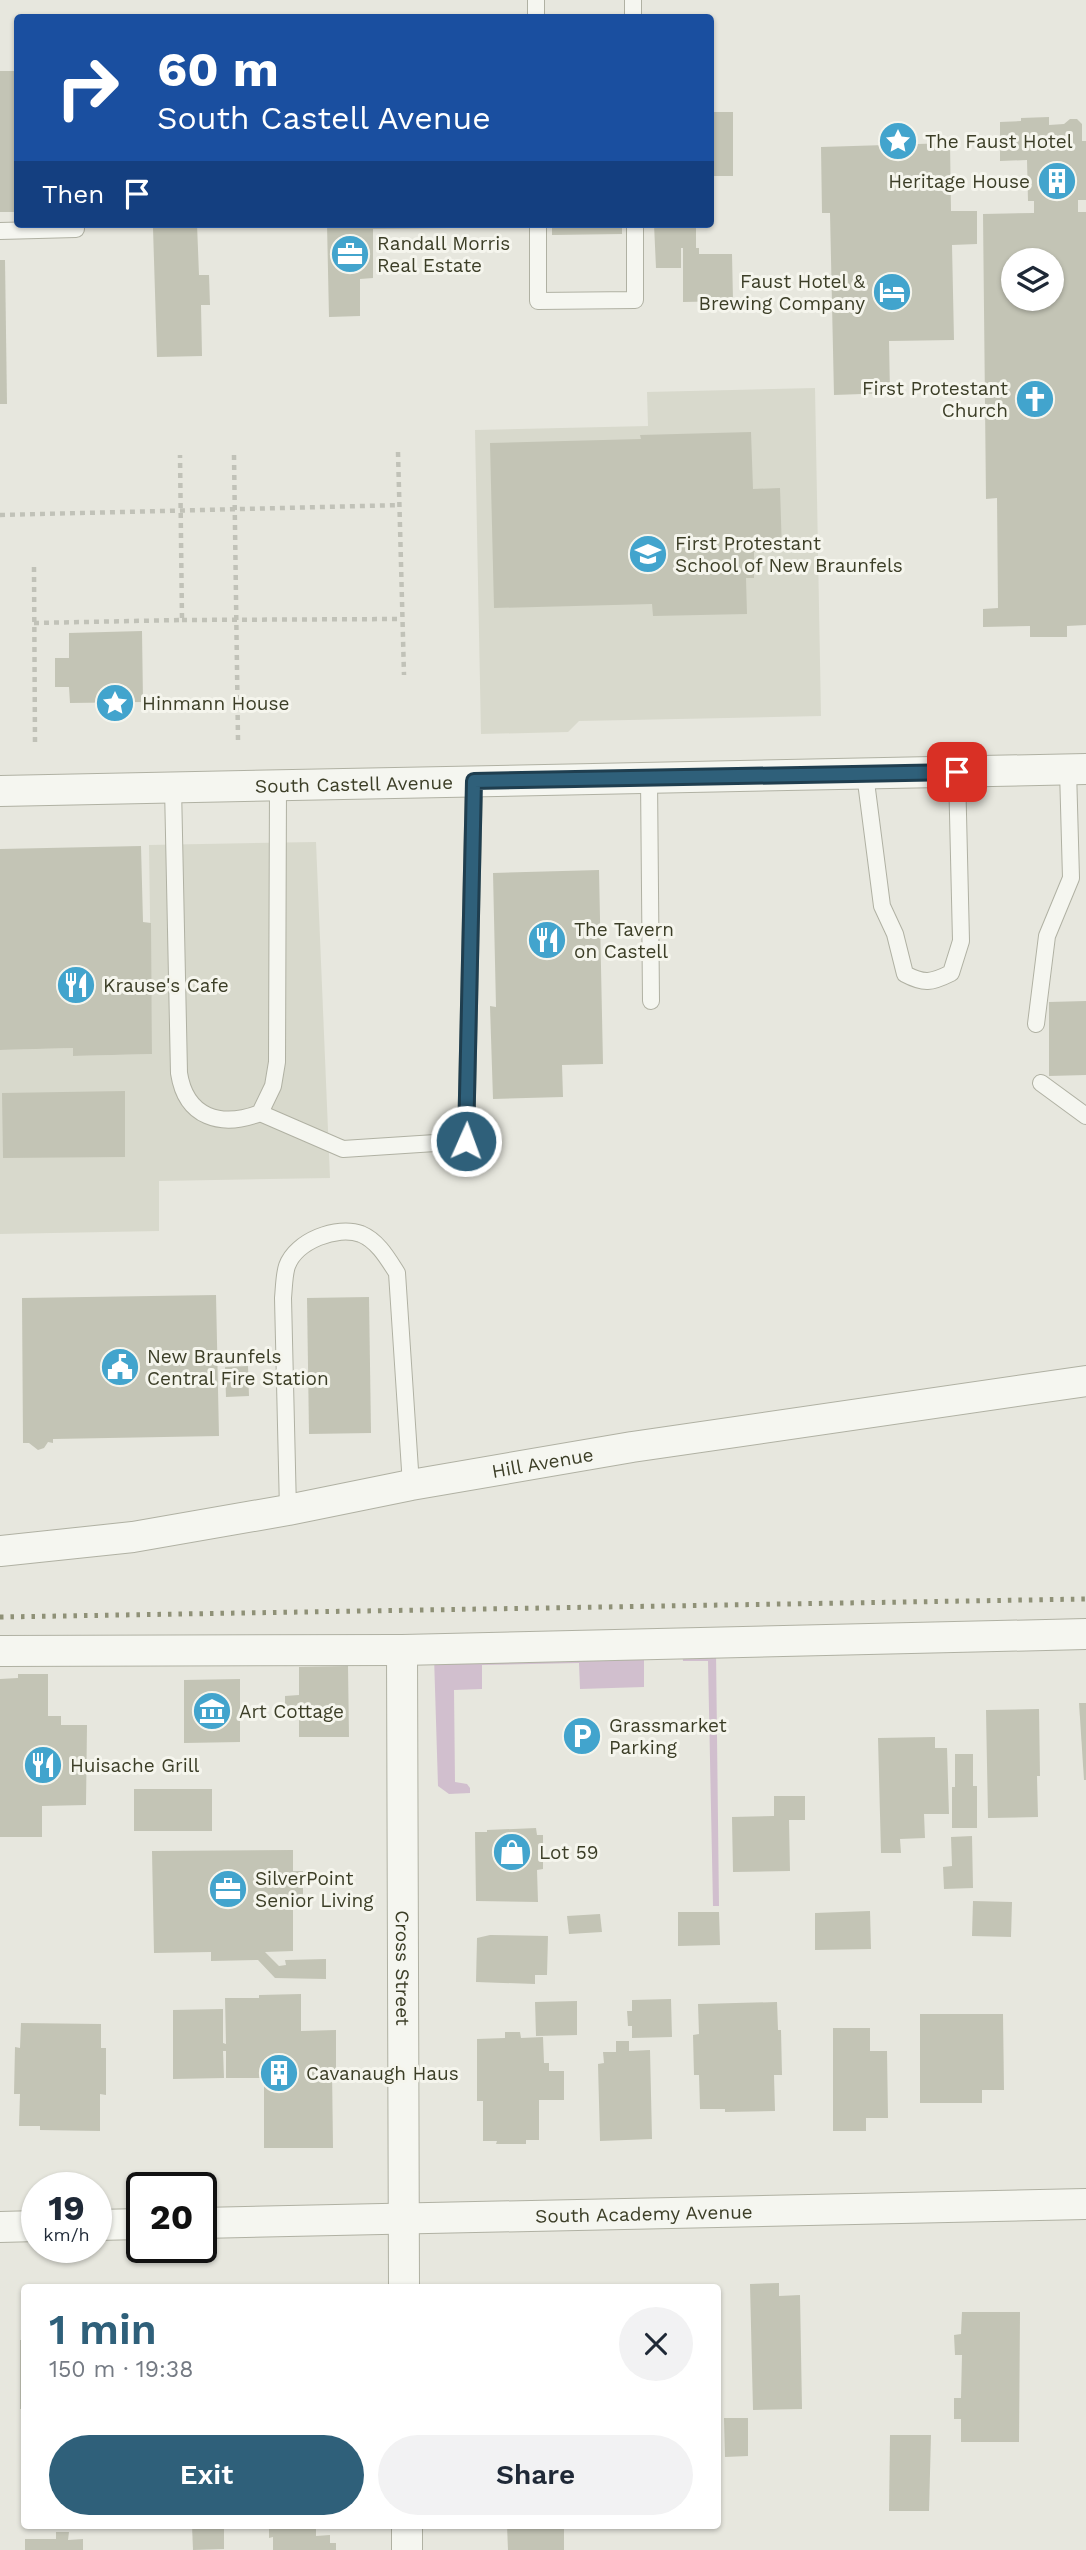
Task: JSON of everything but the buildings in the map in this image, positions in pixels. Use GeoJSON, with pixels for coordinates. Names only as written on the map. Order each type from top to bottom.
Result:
{"type":"FeatureCollection","features":[{"type":"Feature","properties":{"kind":"street","name":"South Castell Avenue"},"geometry":{"type":"LineString","coordinates":[[0,791],[1077,769]]}},
{"type":"Feature","properties":{"kind":"street","name":"Hill Avenue"},"geometry":{"type":"LineString","coordinates":[[0,1551],[133,1537],[645,1445],[1086,1381]]}},
{"type":"Feature","properties":{"kind":"street"},"geometry":{"type":"LineString","coordinates":[[0,1651],[402,1650],[1086,1634]]}},
{"type":"Feature","properties":{"kind":"street","name":"Cross Street"},"geometry":{"type":"LineString","coordinates":[[402,1650],[404,2284]]}},
{"type":"Feature","properties":{"kind":"street","name":"South Academy Avenue"},"geometry":{"type":"LineString","coordinates":[[217,2223],[1086,2204]]}},
{"type":"Feature","properties":{"kind":"street"},"geometry":{"type":"LineString","coordinates":[[0,2227],[21,2226]]}},
{"type":"Feature","properties":{"kind":"street"},"geometry":{"type":"LineString","coordinates":[[407,2529],[407,2550]]}},
{"type":"Feature","properties":{"kind":"lane"},"geometry":{"type":"LineString","coordinates":[[538,228],[538,301],[635,299],[635,228]]}},
{"type":"Feature","properties":{"kind":"lane"},"geometry":{"type":"LineString","coordinates":[[0,230],[76,229]]}},
{"type":"Feature","properties":{"kind":"lane"},"geometry":{"type":"LineString","coordinates":[[1036,1024],[1047,936],[1071,878],[1077,769]]}},
{"type":"Feature","properties":{"kind":"lane"},"geometry":{"type":"LineString","coordinates":[[865,774],[882,906],[895,934],[905,974],[921,982],[939,979],[951,973],[961,941],[957,772]]}},
{"type":"Feature","properties":{"kind":"lane"},"geometry":{"type":"LineString","coordinates":[[649,778],[652,1001]]}},
{"type":"Feature","properties":{"kind":"lane"},"geometry":{"type":"LineString","coordinates":[[260,1113],[343,1149],[466,1141],[474,781]]}},
{"type":"Feature","properties":{"kind":"lane"},"geometry":{"type":"LineString","coordinates":[[173,788],[181,1088],[195,1109],[229,1121],[260,1113],[273,1086],[277,1062],[278,786]]}},
{"type":"Feature","properties":{"kind":"lane"},"geometry":{"type":"LineString","coordinates":[[1041,1083],[1086,1116]]}},
{"type":"Feature","properties":{"kind":"lane"},"geometry":{"type":"LineString","coordinates":[[288,1510],[283,1298],[287,1264],[308,1241],[336,1231],[361,1234],[383,1251],[397,1273],[411,1485]]}},
{"type":"Feature","properties":{"kind":"path"},"geometry":{"type":"LineString","coordinates":[[398,453],[404,674]]}},
{"type":"Feature","properties":{"kind":"path"},"geometry":{"type":"LineString","coordinates":[[234,454],[238,740]]}},
{"type":"Feature","properties":{"kind":"path"},"geometry":{"type":"LineString","coordinates":[[180,455],[182,620]]}},
{"type":"Feature","properties":{"kind":"path"},"geometry":{"type":"LineString","coordinates":[[0,514],[400,505]]}},
{"type":"Feature","properties":{"kind":"path"},"geometry":{"type":"LineString","coordinates":[[34,567],[35,743]]}},
{"type":"Feature","properties":{"kind":"path"},"geometry":{"type":"LineString","coordinates":[[34,623],[402,619]]}},
{"type":"Feature","properties":{"kind":"shaded area","name":"First Protestant School of New Braunfels"},"geometry":{"type":"Polygon","coordinates":[[[815,388],[821,716],[579,721],[568,732],[481,734],[475,430],[648,426],[647,392],[815,388]]]}},
{"type":"Feature","properties":{"kind":"shaded area"},"geometry":{"type":"Polygon","coordinates":[[[316,842],[330,1178],[159,1181],[159,1231],[0,1234],[0,1050],[73,1048],[74,1056],[152,1054],[149,845],[316,842]]]}},
{"type":"Feature","properties":{"kind":"shaded area"},"geometry":{"type":"Polygon","coordinates":[[[682,1651],[716,1651],[719,1906],[713,1906],[708,1661],[683,1661],[682,1651]]]}},
{"type":"Feature","properties":{"kind":"shaded area"},"geometry":{"type":"Polygon","coordinates":[[[644,1652],[644,1687],[580,1689],[579,1663],[482,1665],[482,1689],[454,1690],[455,1782],[467,1784],[470,1793],[449,1794],[438,1786],[434,1656],[644,1652]]]}},
{"type":"Feature","properties":{"kind":"railway"},"geometry":{"type":"LineString","coordinates":[[0,1617],[1086,1599]]}},
{"type":"Feature","properties":{"kind":"place","name":"The Faust Hotel"},"geometry":{"type":"Point","coordinates":[898,141]}},
{"type":"Feature","properties":{"kind":"place","name":"Heritage House"},"geometry":{"type":"Point","coordinates":[1057,181]}},
{"type":"Feature","properties":{"kind":"place","name":"Randall Morris Real Estate"},"geometry":{"type":"Point","coordinates":[350,254]}},
{"type":"Feature","properties":{"kind":"place","name":"Faust Hotel & Brewing Company"},"geometry":{"type":"Point","coordinates":[892,292]}},
{"type":"Feature","properties":{"kind":"place","name":"First Protestant Church"},"geometry":{"type":"Point","coordinates":[1035,399]}},
{"type":"Feature","properties":{"kind":"place","name":"First Protestant School of New Braunfels"},"geometry":{"type":"Point","coordinates":[648,554]}},
{"type":"Feature","properties":{"kind":"place","name":"Hinmann House"},"geometry":{"type":"Point","coordinates":[115,703]}},
{"type":"Feature","properties":{"kind":"place","name":"The Tavern on Castell"},"geometry":{"type":"Point","coordinates":[547,940]}},
{"type":"Feature","properties":{"kind":"place","name":"Krause's Cafe"},"geometry":{"type":"Point","coordinates":[76,985]}},
{"type":"Feature","properties":{"kind":"place","name":"New Braunfels Central Fire Station"},"geometry":{"type":"Point","coordinates":[120,1367]}},
{"type":"Feature","properties":{"kind":"place","name":"Art Cottage"},"geometry":{"type":"Point","coordinates":[212,1711]}},
{"type":"Feature","properties":{"kind":"place","name":"Grassmarket Parking"},"geometry":{"type":"Point","coordinates":[582,1736]}},
{"type":"Feature","properties":{"kind":"place","name":"Huisache Grill"},"geometry":{"type":"Point","coordinates":[43,1765]}},
{"type":"Feature","properties":{"kind":"place","name":"Lot 59"},"geometry":{"type":"Point","coordinates":[512,1852]}},
{"type":"Feature","properties":{"kind":"place","name":"SilverPoint Senior Living"},"geometry":{"type":"Point","coordinates":[228,1889]}},
{"type":"Feature","properties":{"kind":"place","name":"Cavanaugh Haus"},"geometry":{"type":"Point","coordinates":[279,2073]}},
{"type":"Feature","properties":{"kind":"route"},"geometry":{"type":"LineString","coordinates":[[466,1141],[474,781],[957,772]]}}]}
